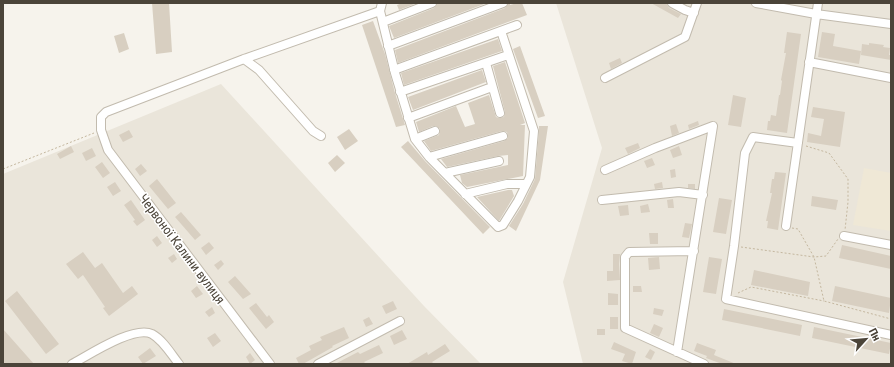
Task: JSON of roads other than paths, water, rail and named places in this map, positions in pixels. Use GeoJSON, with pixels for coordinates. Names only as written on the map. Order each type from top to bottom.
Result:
{"type":"FeatureCollection","features":[{"type":"Feature","properties":{"kind":"street"},"geometry":{"type":"LineString","coordinates":[[382,22],[432,3]]}},
{"type":"Feature","properties":{"kind":"street"},"geometry":{"type":"LineString","coordinates":[[388,46],[502,3]]}},
{"type":"Feature","properties":{"kind":"street"},"geometry":{"type":"LineString","coordinates":[[672,3],[694,13]]}},
{"type":"Feature","properties":{"kind":"street"},"geometry":{"type":"LineString","coordinates":[[605,78],[685,37],[697,3]]}},
{"type":"Feature","properties":{"kind":"street"},"geometry":{"type":"LineString","coordinates":[[756,3],[816,14],[891,24]]}},
{"type":"Feature","properties":{"kind":"street"},"geometry":{"type":"LineString","coordinates":[[786,226],[818,3]]}},
{"type":"Feature","properties":{"kind":"street"},"geometry":{"type":"LineString","coordinates":[[244,59],[381,7],[382,22],[394,70],[415,139],[445,174],[498,227],[504,225],[530,176],[534,131],[501,31]]}},
{"type":"Feature","properties":{"kind":"street"},"geometry":{"type":"LineString","coordinates":[[394,70],[517,25]]}},
{"type":"Feature","properties":{"kind":"street"},"geometry":{"type":"LineString","coordinates":[[400,92],[508,55]]}},
{"type":"Feature","properties":{"kind":"street"},"geometry":{"type":"LineString","coordinates":[[244,59],[259,70],[313,131],[321,136]]}},
{"type":"Feature","properties":{"kind":"street","name":"Червоної Калини вулиця"},"geometry":{"type":"LineString","coordinates":[[244,59],[106,112],[101,117],[100,130],[108,150],[270,364]]}},
{"type":"Feature","properties":{"kind":"street"},"geometry":{"type":"LineString","coordinates":[[809,62],[891,78]]}},
{"type":"Feature","properties":{"kind":"street"},"geometry":{"type":"LineString","coordinates":[[486,63],[500,113]]}},
{"type":"Feature","properties":{"kind":"street"},"geometry":{"type":"LineString","coordinates":[[408,118],[492,87]]}},
{"type":"Feature","properties":{"kind":"street"},"geometry":{"type":"LineString","coordinates":[[605,170],[655,148],[713,126],[677,352]]}},
{"type":"Feature","properties":{"kind":"street"},"geometry":{"type":"LineString","coordinates":[[415,139],[436,131]]}},
{"type":"Feature","properties":{"kind":"street"},"geometry":{"type":"LineString","coordinates":[[429,157],[503,136]]}},
{"type":"Feature","properties":{"kind":"street"},"geometry":{"type":"LineString","coordinates":[[798,144],[753,137],[745,153],[726,299],[891,336]]}},
{"type":"Feature","properties":{"kind":"street"},"geometry":{"type":"LineString","coordinates":[[445,174],[499,161]]}},
{"type":"Feature","properties":{"kind":"street"},"geometry":{"type":"LineString","coordinates":[[465,194],[507,184],[526,184]]}},
{"type":"Feature","properties":{"kind":"street"},"geometry":{"type":"LineString","coordinates":[[602,200],[679,192],[703,194]]}},
{"type":"Feature","properties":{"kind":"street"},"geometry":{"type":"LineString","coordinates":[[844,236],[891,245]]}},
{"type":"Feature","properties":{"kind":"street"},"geometry":{"type":"LineString","coordinates":[[694,251],[629,252],[625,257],[625,328],[704,364]]}},
{"type":"Feature","properties":{"kind":"street"},"geometry":{"type":"LineString","coordinates":[[318,364],[400,321]]}},
{"type":"Feature","properties":{"kind":"street"},"geometry":{"type":"LineString","coordinates":[[72,364],[124,336],[146,332],[153,335],[162,343],[179,364]]}}]}
